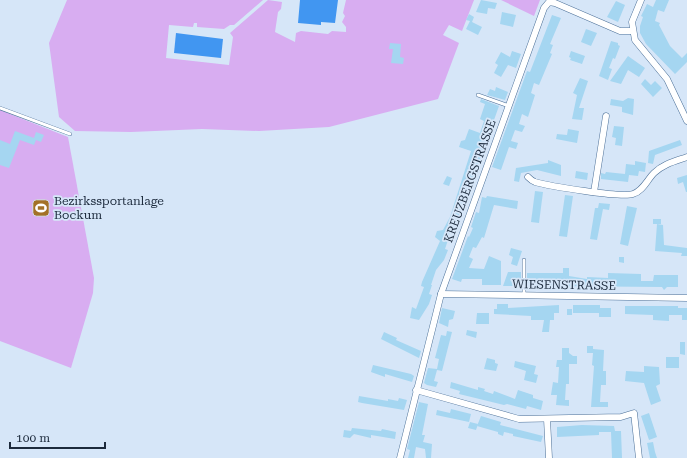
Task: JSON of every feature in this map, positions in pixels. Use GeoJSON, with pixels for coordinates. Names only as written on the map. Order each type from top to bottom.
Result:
{"type":"FeatureCollection","features":[{"type":"Feature","properties":{"kind":"street"},"geometry":{"type":"LineString","coordinates":[[640,0],[632,22],[632,31],[638,46],[667,79],[687,121]]}},
{"type":"Feature","properties":{"kind":"street","name":"KREUZBERGSTRASSE"},"geometry":{"type":"LineString","coordinates":[[400,458],[441,294],[544,8],[549,2],[555,3],[620,31],[632,31]]}},
{"type":"Feature","properties":{"kind":"street"},"geometry":{"type":"LineString","coordinates":[[594,192],[606,116]]}},
{"type":"Feature","properties":{"kind":"street"},"geometry":{"type":"LineString","coordinates":[[528,177],[533,181],[594,192],[632,194],[640,190],[662,166],[687,157]]}},
{"type":"Feature","properties":{"kind":"street","name":"WIESENSTRASSE"},"geometry":{"type":"LineString","coordinates":[[441,294],[687,298]]}},
{"type":"Feature","properties":{"kind":"street"},"geometry":{"type":"LineString","coordinates":[[416,390],[519,419],[547,419],[584,416],[621,417],[634,413],[639,458]]}},
{"type":"Feature","properties":{"kind":"street"},"geometry":{"type":"LineString","coordinates":[[547,419],[549,458]]}},
{"type":"Feature","properties":{"kind":"lane"},"geometry":{"type":"LineString","coordinates":[[478,95],[509,106]]}},
{"type":"Feature","properties":{"kind":"lane"},"geometry":{"type":"LineString","coordinates":[[0,108],[70,134]]}},
{"type":"Feature","properties":{"kind":"lane"},"geometry":{"type":"LineString","coordinates":[[524,260],[524,296]]}},
{"type":"Feature","properties":{"kind":"shaded area"},"geometry":{"type":"Polygon","coordinates":[[[67,0],[263,0],[234,25],[230,25],[224,29],[197,27],[197,23],[194,23],[193,27],[169,25],[166,58],[229,65],[233,37],[230,33],[268,0],[282,2],[281,9],[278,12],[275,32],[295,42],[296,33],[301,31],[328,34],[332,31],[346,32],[346,27],[342,22],[345,16],[343,13],[346,0],[474,0],[462,31],[449,25],[443,35],[459,43],[438,99],[329,127],[259,131],[202,129],[131,132],[75,131],[59,117],[49,43],[67,0]]]}},
{"type":"Feature","properties":{"kind":"shaded area"},"geometry":{"type":"Polygon","coordinates":[[[501,0],[540,0],[534,16],[501,0]]]}},
{"type":"Feature","properties":{"kind":"shaded area","name":"Bezirkssportanlage Bockum"},"geometry":{"type":"Polygon","coordinates":[[[0,110],[68,137],[94,278],[93,293],[71,368],[0,341],[0,110]]]}},
{"type":"Feature","properties":{"kind":"water"},"geometry":{"type":"Polygon","coordinates":[[[300,0],[338,0],[335,23],[321,22],[321,25],[298,23],[300,0]]]}},
{"type":"Feature","properties":{"kind":"water"},"geometry":{"type":"Polygon","coordinates":[[[176,33],[223,39],[221,58],[174,53],[176,33]]]}},
{"type":"Feature","properties":{"kind":"building"},"geometry":{"type":"Polygon","coordinates":[[[481,0],[497,3],[495,9],[488,8],[487,14],[476,12],[481,0]]]}},
{"type":"Feature","properties":{"kind":"building"},"geometry":{"type":"Polygon","coordinates":[[[656,0],[669,0],[664,12],[658,10],[655,21],[660,23],[659,25],[670,46],[682,58],[687,53],[687,62],[675,74],[646,44],[640,33],[640,26],[643,17],[641,16],[647,4],[653,7],[656,0]]]}},
{"type":"Feature","properties":{"kind":"building"},"geometry":{"type":"Polygon","coordinates":[[[616,1],[625,5],[618,22],[607,17],[616,1]]]}},
{"type":"Feature","properties":{"kind":"building"},"geometry":{"type":"Polygon","coordinates":[[[502,12],[516,15],[513,27],[500,24],[502,12]]]}},
{"type":"Feature","properties":{"kind":"building"},"geometry":{"type":"Polygon","coordinates":[[[469,14],[474,17],[472,22],[482,27],[478,35],[466,29],[470,21],[466,20],[469,14]]]}},
{"type":"Feature","properties":{"kind":"building"},"geometry":{"type":"Polygon","coordinates":[[[552,15],[561,18],[550,44],[553,45],[550,53],[552,54],[539,85],[534,83],[531,93],[535,95],[528,117],[522,114],[519,124],[525,126],[522,132],[515,130],[511,141],[518,143],[516,149],[509,147],[501,170],[492,167],[527,71],[530,72],[552,15]]]}},
{"type":"Feature","properties":{"kind":"building"},"geometry":{"type":"Polygon","coordinates":[[[586,29],[597,33],[591,46],[581,42],[586,29]]]}},
{"type":"Feature","properties":{"kind":"building"},"geometry":{"type":"Polygon","coordinates":[[[611,41],[618,43],[620,46],[615,59],[613,58],[609,68],[612,69],[608,80],[599,76],[611,41]]]}},
{"type":"Feature","properties":{"kind":"building"},"geometry":{"type":"Polygon","coordinates":[[[390,43],[401,44],[400,57],[404,58],[403,64],[391,63],[393,49],[389,49],[390,43]]]}},
{"type":"Feature","properties":{"kind":"building"},"geometry":{"type":"Polygon","coordinates":[[[512,51],[521,54],[516,68],[508,65],[501,77],[494,73],[498,65],[495,63],[501,52],[510,57],[512,51]]]}},
{"type":"Feature","properties":{"kind":"building"},"geometry":{"type":"Polygon","coordinates":[[[571,51],[585,56],[582,64],[570,60],[571,58],[569,57],[571,51]]]}},
{"type":"Feature","properties":{"kind":"building"},"geometry":{"type":"Polygon","coordinates":[[[628,56],[645,68],[639,77],[628,70],[621,84],[610,81],[628,56]]]}},
{"type":"Feature","properties":{"kind":"building"},"geometry":{"type":"Polygon","coordinates":[[[580,78],[588,81],[579,108],[584,108],[582,120],[572,119],[577,95],[573,93],[580,78]]]}},
{"type":"Feature","properties":{"kind":"building"},"geometry":{"type":"Polygon","coordinates":[[[645,79],[651,85],[655,81],[662,88],[653,97],[641,84],[645,79]]]}},
{"type":"Feature","properties":{"kind":"building"},"geometry":{"type":"Polygon","coordinates":[[[496,87],[508,92],[505,100],[487,95],[490,89],[495,91],[496,87]]]}},
{"type":"Feature","properties":{"kind":"building"},"geometry":{"type":"Polygon","coordinates":[[[628,98],[634,99],[633,115],[622,112],[622,107],[610,105],[611,99],[623,101],[628,98]]]}},
{"type":"Feature","properties":{"kind":"building"},"geometry":{"type":"Polygon","coordinates":[[[481,99],[499,106],[461,212],[452,226],[447,240],[445,249],[448,250],[444,260],[436,270],[429,294],[432,295],[429,304],[419,320],[410,318],[412,307],[416,309],[424,287],[421,286],[422,282],[440,241],[435,237],[437,231],[443,230],[450,217],[471,151],[459,147],[461,141],[465,140],[469,129],[480,133],[484,121],[480,119],[485,104],[480,102],[481,99]]]}},
{"type":"Feature","properties":{"kind":"building"},"geometry":{"type":"Polygon","coordinates":[[[614,126],[624,127],[622,146],[615,145],[616,138],[612,137],[614,126]]]}},
{"type":"Feature","properties":{"kind":"building"},"geometry":{"type":"Polygon","coordinates":[[[568,129],[579,131],[577,143],[556,139],[557,134],[567,135],[568,129]]]}},
{"type":"Feature","properties":{"kind":"building"},"geometry":{"type":"Polygon","coordinates":[[[15,131],[34,138],[36,132],[44,135],[41,142],[36,140],[34,145],[20,140],[9,168],[0,165],[0,140],[10,144],[15,131]]]}},
{"type":"Feature","properties":{"kind":"building"},"geometry":{"type":"Polygon","coordinates":[[[680,140],[682,145],[655,155],[653,164],[648,163],[649,151],[680,140]]]}},
{"type":"Feature","properties":{"kind":"building"},"geometry":{"type":"Polygon","coordinates":[[[548,160],[561,165],[561,176],[537,170],[521,173],[519,182],[514,181],[516,168],[548,163],[548,160]]]}},
{"type":"Feature","properties":{"kind":"building"},"geometry":{"type":"Polygon","coordinates":[[[635,161],[646,163],[645,172],[639,171],[638,176],[629,175],[628,182],[601,179],[601,173],[605,174],[606,172],[625,174],[626,164],[635,165],[635,161]]]}},
{"type":"Feature","properties":{"kind":"building"},"geometry":{"type":"Polygon","coordinates":[[[576,171],[588,173],[587,180],[575,178],[576,171]]]}},
{"type":"Feature","properties":{"kind":"building"},"geometry":{"type":"Polygon","coordinates":[[[687,175],[686,192],[683,182],[678,184],[677,178],[687,175]]]}},
{"type":"Feature","properties":{"kind":"building"},"geometry":{"type":"Polygon","coordinates":[[[447,176],[452,178],[449,186],[443,184],[447,176]]]}},
{"type":"Feature","properties":{"kind":"building"},"geometry":{"type":"Polygon","coordinates":[[[535,191],[543,192],[539,223],[531,222],[535,191]]]}},
{"type":"Feature","properties":{"kind":"building"},"geometry":{"type":"Polygon","coordinates":[[[565,195],[573,196],[567,237],[559,236],[565,195]]]}},
{"type":"Feature","properties":{"kind":"building"},"geometry":{"type":"Polygon","coordinates":[[[487,196],[518,201],[517,209],[494,205],[484,238],[482,237],[476,248],[473,247],[469,257],[473,259],[469,268],[484,269],[489,256],[501,261],[501,285],[482,285],[482,279],[462,279],[461,282],[452,279],[468,236],[469,237],[473,228],[471,227],[476,212],[479,213],[482,197],[486,198],[487,196]]]}},
{"type":"Feature","properties":{"kind":"building"},"geometry":{"type":"Polygon","coordinates":[[[599,203],[610,204],[609,210],[603,209],[597,240],[590,239],[595,208],[598,208],[599,203]]]}},
{"type":"Feature","properties":{"kind":"building"},"geometry":{"type":"Polygon","coordinates":[[[627,206],[637,208],[628,246],[620,244],[627,206]]]}},
{"type":"Feature","properties":{"kind":"building"},"geometry":{"type":"Polygon","coordinates":[[[653,219],[661,219],[661,224],[653,224],[653,219]]]}},
{"type":"Feature","properties":{"kind":"building"},"geometry":{"type":"Polygon","coordinates":[[[657,224],[663,225],[664,245],[687,248],[687,256],[681,256],[682,253],[655,251],[657,224]]]}},
{"type":"Feature","properties":{"kind":"building"},"geometry":{"type":"Polygon","coordinates":[[[511,248],[522,251],[517,266],[511,264],[513,257],[509,255],[511,248]]]}},
{"type":"Feature","properties":{"kind":"building"},"geometry":{"type":"Polygon","coordinates":[[[619,257],[624,257],[624,263],[619,262],[619,257]]]}},
{"type":"Feature","properties":{"kind":"building"},"geometry":{"type":"Polygon","coordinates":[[[563,268],[569,268],[569,276],[587,279],[587,277],[608,278],[608,273],[641,274],[641,281],[653,281],[654,275],[678,275],[678,287],[667,287],[664,290],[662,287],[547,286],[547,283],[527,283],[527,273],[563,273],[563,268]]]}},
{"type":"Feature","properties":{"kind":"building"},"geometry":{"type":"Polygon","coordinates":[[[508,272],[521,272],[521,283],[519,283],[519,286],[503,286],[508,272]]]}},
{"type":"Feature","properties":{"kind":"building"},"geometry":{"type":"Polygon","coordinates":[[[497,304],[508,304],[508,308],[559,305],[559,313],[554,313],[554,320],[550,320],[549,332],[542,332],[544,320],[531,320],[531,316],[494,314],[494,309],[497,309],[497,304]]]}},
{"type":"Feature","properties":{"kind":"building"},"geometry":{"type":"Polygon","coordinates":[[[573,305],[600,305],[600,308],[611,308],[611,317],[599,317],[599,313],[573,313],[573,305]]]}},
{"type":"Feature","properties":{"kind":"building"},"geometry":{"type":"Polygon","coordinates":[[[625,306],[678,306],[678,308],[687,308],[687,320],[682,320],[682,315],[669,315],[669,321],[653,320],[653,315],[625,314],[625,306]]]}},
{"type":"Feature","properties":{"kind":"building"},"geometry":{"type":"Polygon","coordinates":[[[442,308],[455,311],[453,319],[449,320],[448,327],[439,323],[442,308]]]}},
{"type":"Feature","properties":{"kind":"building"},"geometry":{"type":"Polygon","coordinates":[[[567,309],[572,309],[572,315],[567,315],[567,309]]]}},
{"type":"Feature","properties":{"kind":"building"},"geometry":{"type":"Polygon","coordinates":[[[477,313],[489,313],[489,324],[476,324],[477,313]]]}},
{"type":"Feature","properties":{"kind":"building"},"geometry":{"type":"Polygon","coordinates":[[[467,330],[477,332],[476,338],[466,335],[467,330]]]}},
{"type":"Feature","properties":{"kind":"building"},"geometry":{"type":"Polygon","coordinates":[[[447,331],[452,332],[442,371],[437,370],[434,381],[438,382],[436,387],[427,385],[424,383],[428,368],[437,369],[439,359],[435,358],[441,335],[446,336],[447,331]]]}},
{"type":"Feature","properties":{"kind":"building"},"geometry":{"type":"Polygon","coordinates":[[[384,332],[397,338],[396,340],[421,351],[419,358],[381,339],[384,332]]]}},
{"type":"Feature","properties":{"kind":"building"},"geometry":{"type":"Polygon","coordinates":[[[680,342],[685,342],[685,355],[680,354],[680,342]]]}},
{"type":"Feature","properties":{"kind":"building"},"geometry":{"type":"Polygon","coordinates":[[[587,346],[593,346],[593,349],[604,350],[603,371],[606,371],[606,385],[601,385],[600,402],[608,402],[608,407],[591,407],[594,366],[592,365],[593,353],[587,353],[587,346]]]}},
{"type":"Feature","properties":{"kind":"building"},"geometry":{"type":"Polygon","coordinates":[[[562,348],[569,348],[569,353],[573,356],[577,356],[577,364],[569,364],[569,384],[566,384],[565,400],[569,400],[569,406],[556,405],[557,395],[551,395],[553,382],[558,383],[559,367],[556,367],[557,360],[562,360],[562,348]]]}},
{"type":"Feature","properties":{"kind":"building"},"geometry":{"type":"Polygon","coordinates":[[[666,357],[679,357],[679,368],[666,368],[666,357]]]}},
{"type":"Feature","properties":{"kind":"building"},"geometry":{"type":"Polygon","coordinates":[[[487,358],[495,360],[495,363],[498,364],[496,371],[484,369],[487,358]]]}},
{"type":"Feature","properties":{"kind":"building"},"geometry":{"type":"Polygon","coordinates":[[[515,361],[536,366],[534,374],[538,375],[536,383],[524,380],[526,371],[514,367],[515,361]]]}},
{"type":"Feature","properties":{"kind":"building"},"geometry":{"type":"Polygon","coordinates":[[[373,365],[411,374],[414,376],[412,382],[385,374],[385,377],[371,372],[373,365]]]}},
{"type":"Feature","properties":{"kind":"building"},"geometry":{"type":"Polygon","coordinates":[[[644,366],[659,367],[660,384],[656,386],[661,401],[651,405],[644,383],[625,381],[626,371],[644,372],[644,366]]]}},
{"type":"Feature","properties":{"kind":"building"},"geometry":{"type":"Polygon","coordinates":[[[451,382],[478,390],[478,387],[485,389],[484,391],[493,394],[494,391],[515,399],[518,390],[533,395],[533,398],[543,401],[541,410],[527,406],[526,409],[507,404],[504,405],[459,394],[460,391],[450,388],[451,382]]]}},
{"type":"Feature","properties":{"kind":"building"},"geometry":{"type":"Polygon","coordinates":[[[359,396],[388,401],[388,399],[398,401],[399,398],[407,400],[404,410],[358,402],[359,396]]]}},
{"type":"Feature","properties":{"kind":"building"},"geometry":{"type":"Polygon","coordinates":[[[419,402],[428,404],[422,435],[425,435],[423,442],[432,444],[431,458],[426,458],[425,449],[416,447],[414,458],[408,458],[410,450],[407,449],[419,402]]]}},
{"type":"Feature","properties":{"kind":"building"},"geometry":{"type":"Polygon","coordinates":[[[451,409],[471,414],[469,422],[436,415],[437,410],[450,413],[451,409]]]}},
{"type":"Feature","properties":{"kind":"building"},"geometry":{"type":"Polygon","coordinates":[[[649,413],[657,437],[649,440],[641,416],[649,413]]]}},
{"type":"Feature","properties":{"kind":"building"},"geometry":{"type":"Polygon","coordinates":[[[481,416],[501,422],[500,425],[543,436],[541,442],[513,436],[513,434],[504,432],[503,436],[498,434],[498,432],[477,426],[481,416]]]}},
{"type":"Feature","properties":{"kind":"building"},"geometry":{"type":"Polygon","coordinates":[[[470,422],[478,424],[476,430],[468,428],[470,422]]]}},
{"type":"Feature","properties":{"kind":"building"},"geometry":{"type":"Polygon","coordinates":[[[582,425],[614,426],[615,431],[621,431],[622,458],[612,458],[611,432],[599,432],[599,435],[557,437],[557,427],[582,425]]]}},
{"type":"Feature","properties":{"kind":"building"},"geometry":{"type":"Polygon","coordinates":[[[352,428],[381,431],[382,429],[396,432],[395,439],[371,435],[371,438],[354,434],[350,438],[343,437],[344,430],[351,431],[352,428]]]}},
{"type":"Feature","properties":{"kind":"building"},"geometry":{"type":"Polygon","coordinates":[[[653,442],[657,458],[650,458],[647,443],[653,442]]]}},
{"type":"Feature","properties":{"kind":"place","name":"Bezirkssportanlage Bockum"},"geometry":{"type":"Point","coordinates":[41,208]}}]}
